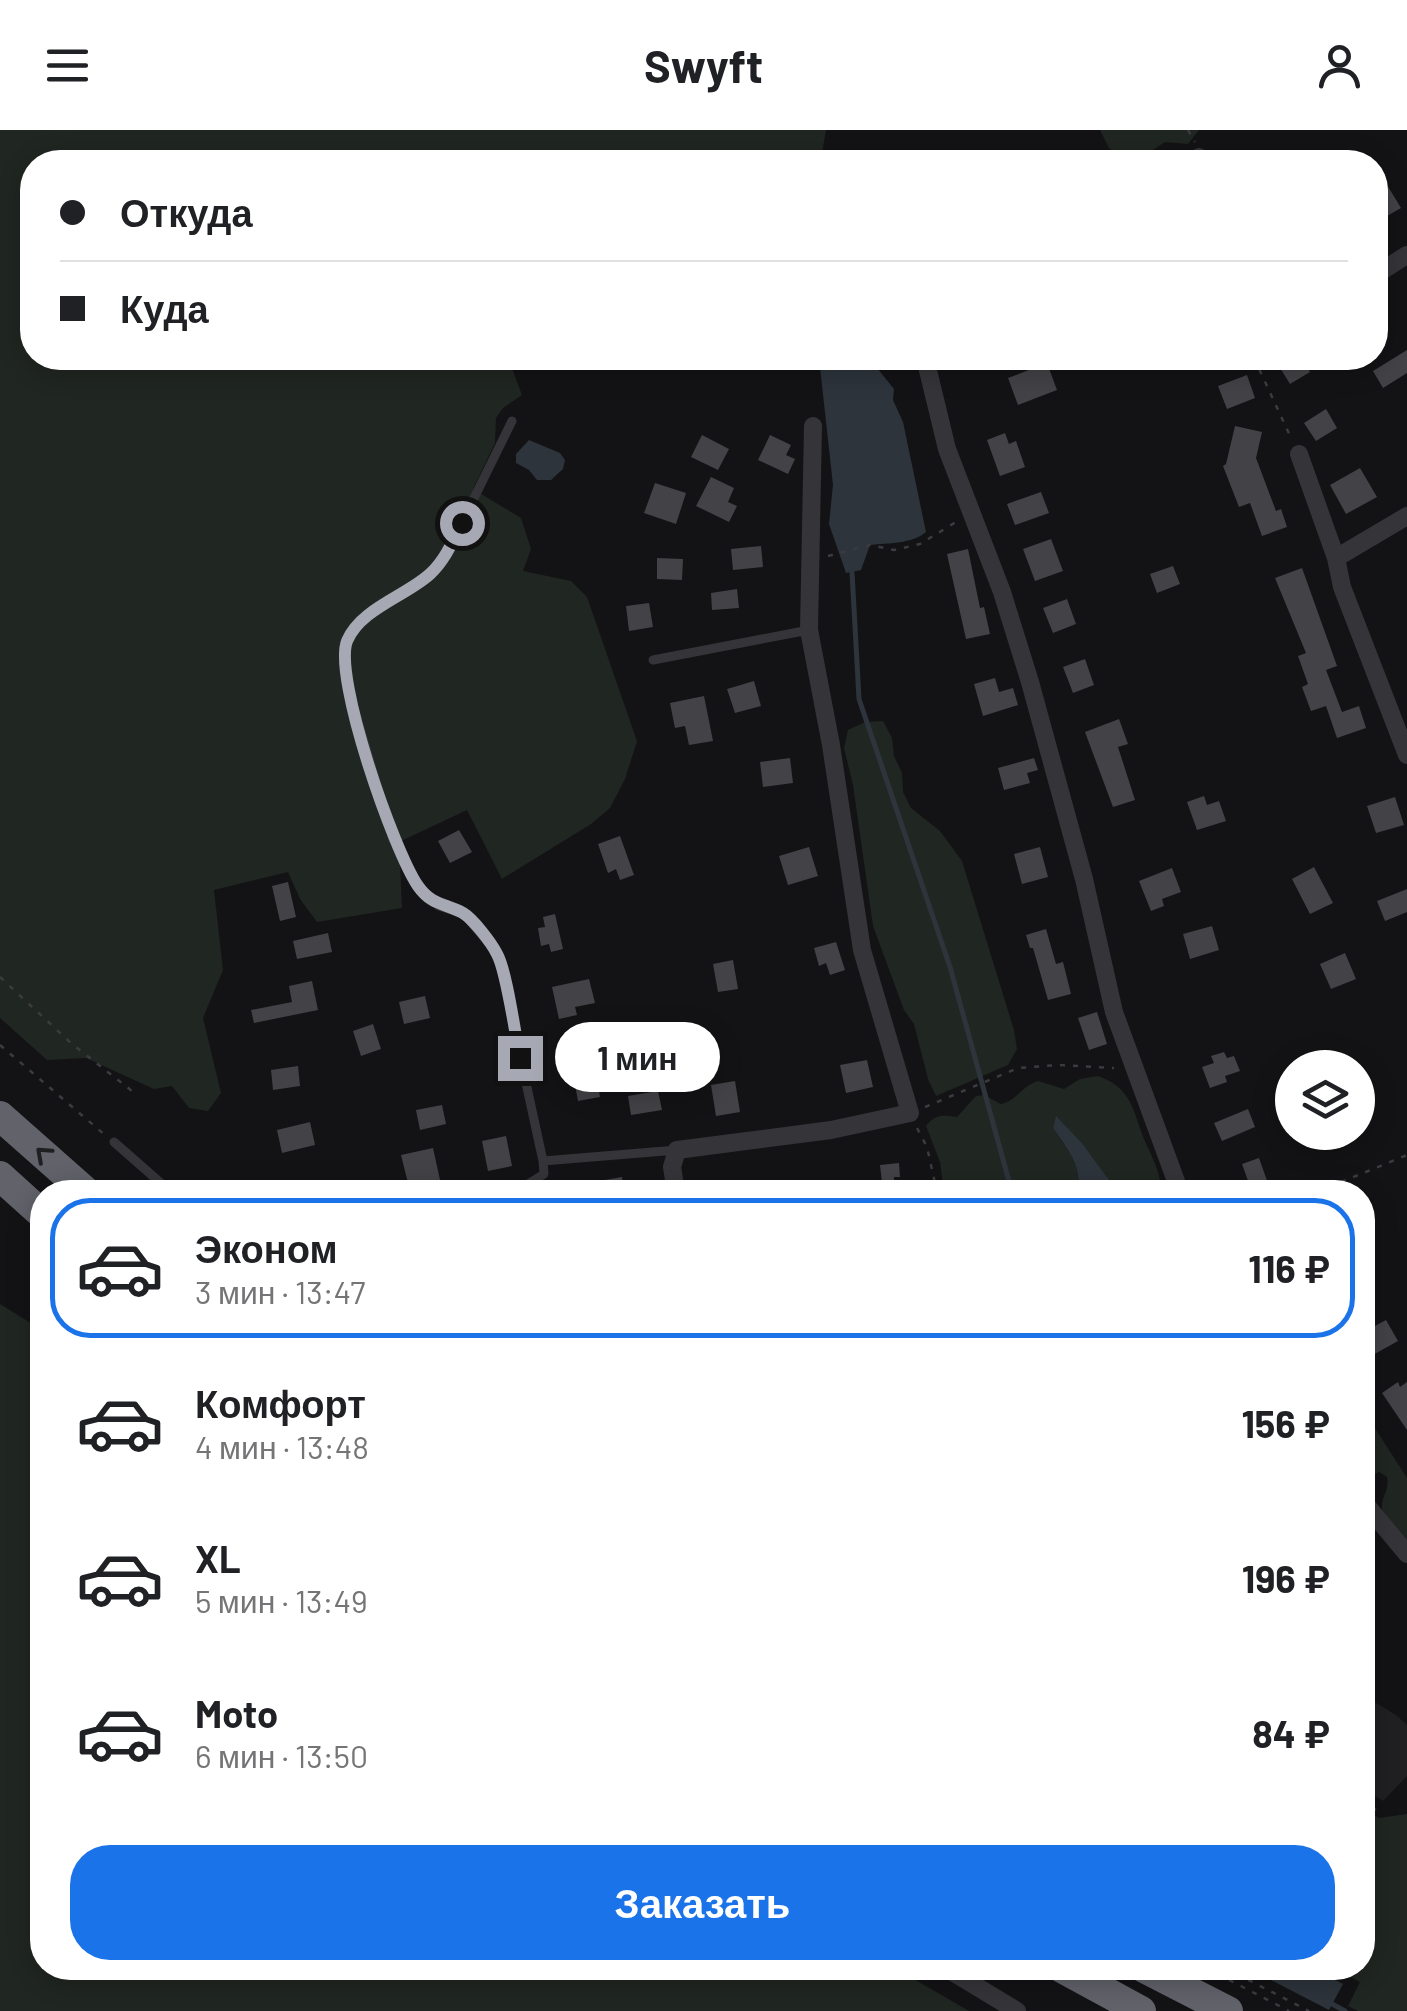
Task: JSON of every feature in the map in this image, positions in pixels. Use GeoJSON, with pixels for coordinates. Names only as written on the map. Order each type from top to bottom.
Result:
{"type":"FeatureCollection","features":[{"type":"Feature","properties":{"kind":"highway"},"geometry":{"type":"LineString","coordinates":[[0,1116],[72,1180]]}},
{"type":"Feature","properties":{"kind":"highway"},"geometry":{"type":"LineString","coordinates":[[0,1176],[30,1203]]}},
{"type":"Feature","properties":{"kind":"highway"},"geometry":{"type":"LineString","coordinates":[[1084,1980],[1141,2011]]}},
{"type":"Feature","properties":{"kind":"highway"},"geometry":{"type":"LineString","coordinates":[[1167,1980],[1228,2011]]}},
{"type":"Feature","properties":{"kind":"street"},"geometry":{"type":"LineString","coordinates":[[928,370],[947,448],[1002,592],[1030,682],[1084,879],[1114,1012],[1176,1180]]}},
{"type":"Feature","properties":{"kind":"street"},"geometry":{"type":"LineString","coordinates":[[674,1180],[672,1167],[677,1150],[831,1130],[910,1113],[862,950],[809,630],[813,426]]}},
{"type":"Feature","properties":{"kind":"street"},"geometry":{"type":"LineString","coordinates":[[1299,454],[1342,586],[1407,755]]}},
{"type":"Feature","properties":{"kind":"street"},"geometry":{"type":"LineString","coordinates":[[1336,558],[1407,516]]}},
{"type":"Feature","properties":{"kind":"street"},"geometry":{"type":"LineString","coordinates":[[1375,1516],[1407,1554]]}},
{"type":"Feature","properties":{"kind":"street"},"geometry":{"type":"LineString","coordinates":[[966,1980],[1017,2011]]}},
{"type":"Feature","properties":{"kind":"lane"},"geometry":{"type":"LineString","coordinates":[[512,421],[445,557],[416,585],[363,620],[348,637],[344,655],[348,688],[393,839],[420,889],[439,906],[464,914],[498,954],[543,1161],[544,1174],[534,1180]]}},
{"type":"Feature","properties":{"kind":"lane"},"geometry":{"type":"LineString","coordinates":[[654,660],[809,630]]}},
{"type":"Feature","properties":{"kind":"lane"},"geometry":{"type":"LineString","coordinates":[[114,1142],[157,1180]]}},
{"type":"Feature","properties":{"kind":"lane"},"geometry":{"type":"LineString","coordinates":[[543,1161],[677,1150]]}},
{"type":"Feature","properties":{"kind":"path"},"geometry":{"type":"LineString","coordinates":[[1260,370],[1299,454]]}},
{"type":"Feature","properties":{"kind":"path"},"geometry":{"type":"LineString","coordinates":[[840,552],[870,545],[894,550],[920,544],[970,514]]}},
{"type":"Feature","properties":{"kind":"path"},"geometry":{"type":"LineString","coordinates":[[0,977],[72,1044],[132,1091]]}},
{"type":"Feature","properties":{"kind":"path"},"geometry":{"type":"LineString","coordinates":[[0,1045],[114,1142]]}},
{"type":"Feature","properties":{"kind":"path"},"geometry":{"type":"LineString","coordinates":[[934,1180],[926,1148],[910,1113],[1018,1068],[1058,1064],[1093,1069],[1135,1068]]}},
{"type":"Feature","properties":{"kind":"path"},"geometry":{"type":"LineString","coordinates":[[1347,1180],[1407,1155]]}},
{"type":"Feature","properties":{"kind":"path"},"geometry":{"type":"LineString","coordinates":[[1229,1980],[1289,2011]]}},
{"type":"Feature","properties":{"kind":"path"},"geometry":{"type":"LineString","coordinates":[[1248,1980],[1309,2011]]}},
{"type":"Feature","properties":{"kind":"shaded area"},"geometry":{"type":"Polygon","coordinates":[[[0,130],[826,130],[823,150],[20,150],[20,370],[513,370],[522,395],[496,418],[495,443],[473,489],[521,518],[531,549],[523,571],[571,581],[587,597],[637,741],[625,779],[610,808],[502,879],[467,810],[399,842],[402,908],[317,922],[300,899],[288,872],[214,890],[223,970],[203,1018],[221,1093],[208,1111],[189,1108],[172,1086],[154,1089],[86,1058],[47,1060],[0,1018],[0,130]]]}},
{"type":"Feature","properties":{"kind":"shaded area"},"geometry":{"type":"Polygon","coordinates":[[[1100,130],[1199,130],[1188,144],[1165,142],[1153,150],[1109,148],[1100,130]]]}},
{"type":"Feature","properties":{"kind":"shaded area"},"geometry":{"type":"Polygon","coordinates":[[[820,370],[879,370],[894,389],[893,400],[903,422],[926,532],[907,541],[870,545],[861,570],[846,573],[829,524],[833,485],[820,370]]]}},
{"type":"Feature","properties":{"kind":"shaded area"},"geometry":{"type":"Polygon","coordinates":[[[529,440],[560,453],[565,460],[563,469],[551,480],[537,480],[516,463],[516,454],[529,440]]]}},
{"type":"Feature","properties":{"kind":"shaded area"},"geometry":{"type":"Polygon","coordinates":[[[883,721],[892,738],[903,792],[911,808],[940,831],[962,861],[1017,1049],[1008,1065],[936,1096],[914,1024],[904,1010],[873,926],[844,748],[848,730],[865,722],[883,721]]]}},
{"type":"Feature","properties":{"kind":"shaded area"},"geometry":{"type":"Polygon","coordinates":[[[1098,1076],[1125,1094],[1159,1180],[1109,1180],[1082,1143],[1056,1117],[1053,1128],[1075,1164],[1079,1180],[942,1180],[926,1126],[933,1119],[957,1117],[976,1096],[984,1095],[1001,1104],[1038,1081],[1064,1089],[1080,1079],[1098,1076]]]}},
{"type":"Feature","properties":{"kind":"shaded area"},"geometry":{"type":"Polygon","coordinates":[[[1056,1116],[1109,1180],[1079,1180],[1072,1156],[1053,1128],[1056,1116]]]}},
{"type":"Feature","properties":{"kind":"shaded area"},"geometry":{"type":"Polygon","coordinates":[[[0,1304],[30,1323],[30,1980],[916,1980],[969,2011],[0,2011],[0,1304]]]}},
{"type":"Feature","properties":{"kind":"shaded area"},"geometry":{"type":"Polygon","coordinates":[[[1375,1428],[1407,1478],[1407,1540],[1386,1520],[1382,1504],[1387,1477],[1375,1474],[1375,1428]]]}},
{"type":"Feature","properties":{"kind":"shaded area"},"geometry":{"type":"Polygon","coordinates":[[[1375,1702],[1407,1725],[1407,1776],[1383,1801],[1375,1796],[1375,1702]]]}},
{"type":"Feature","properties":{"kind":"shaded area"},"geometry":{"type":"Polygon","coordinates":[[[1407,1814],[1407,2011],[1358,2011],[1348,2006],[1360,1982],[1356,1980],[1375,1980],[1375,1816],[1407,1814]]]}},
{"type":"Feature","properties":{"kind":"shaded area"},"geometry":{"type":"Polygon","coordinates":[[[1271,1980],[1335,1980],[1343,1984],[1329,2010],[1271,1980]]]}},
{"type":"Feature","properties":{"kind":"building"},"geometry":{"type":"Polygon","coordinates":[[[1388,186],[1401,208],[1388,216],[1388,186]]]}},
{"type":"Feature","properties":{"kind":"building"},"geometry":{"type":"Polygon","coordinates":[[[1407,350],[1407,373],[1383,388],[1373,371],[1388,370],[1388,362],[1407,350]]]}},
{"type":"Feature","properties":{"kind":"building"},"geometry":{"type":"Polygon","coordinates":[[[1029,370],[1050,370],[1057,390],[1018,405],[1008,378],[1029,370]]]}},
{"type":"Feature","properties":{"kind":"building"},"geometry":{"type":"Polygon","coordinates":[[[1281,370],[1309,370],[1310,372],[1290,384],[1281,370]]]}},
{"type":"Feature","properties":{"kind":"building"},"geometry":{"type":"Polygon","coordinates":[[[1247,375],[1255,398],[1227,409],[1218,386],[1247,375]]]}},
{"type":"Feature","properties":{"kind":"building"},"geometry":{"type":"Polygon","coordinates":[[[1326,409],[1337,428],[1316,441],[1304,423],[1326,409]]]}},
{"type":"Feature","properties":{"kind":"building"},"geometry":{"type":"Polygon","coordinates":[[[1235,426],[1262,432],[1256,458],[1276,511],[1281,509],[1287,527],[1262,536],[1250,503],[1239,507],[1223,466],[1235,426]]]}},
{"type":"Feature","properties":{"kind":"building"},"geometry":{"type":"Polygon","coordinates":[[[1005,433],[1009,444],[1016,441],[1025,467],[1000,476],[987,440],[1005,433]]]}},
{"type":"Feature","properties":{"kind":"building"},"geometry":{"type":"Polygon","coordinates":[[[702,435],[729,449],[718,470],[691,457],[702,435]]]}},
{"type":"Feature","properties":{"kind":"building"},"geometry":{"type":"Polygon","coordinates":[[[770,435],[791,445],[786,455],[795,459],[788,474],[758,460],[770,435]]]}},
{"type":"Feature","properties":{"kind":"building"},"geometry":{"type":"Polygon","coordinates":[[[1360,468],[1377,497],[1346,514],[1330,485],[1360,468]]]}},
{"type":"Feature","properties":{"kind":"building"},"geometry":{"type":"Polygon","coordinates":[[[711,477],[734,488],[728,502],[737,506],[729,522],[696,506],[711,477]]]}},
{"type":"Feature","properties":{"kind":"building"},"geometry":{"type":"Polygon","coordinates":[[[655,483],[686,493],[676,524],[644,513],[655,483]]]}},
{"type":"Feature","properties":{"kind":"building"},"geometry":{"type":"Polygon","coordinates":[[[1041,492],[1049,513],[1015,525],[1007,504],[1041,492]]]}},
{"type":"Feature","properties":{"kind":"building"},"geometry":{"type":"Polygon","coordinates":[[[1051,539],[1063,571],[1035,581],[1023,549],[1051,539]]]}},
{"type":"Feature","properties":{"kind":"building"},"geometry":{"type":"Polygon","coordinates":[[[761,546],[763,567],[733,570],[731,549],[761,546]]]}},
{"type":"Feature","properties":{"kind":"building"},"geometry":{"type":"Polygon","coordinates":[[[968,549],[980,608],[984,607],[990,634],[966,639],[947,554],[968,549]]]}},
{"type":"Feature","properties":{"kind":"building"},"geometry":{"type":"Polygon","coordinates":[[[657,558],[683,559],[682,580],[657,579],[657,558]]]}},
{"type":"Feature","properties":{"kind":"building"},"geometry":{"type":"Polygon","coordinates":[[[1173,566],[1180,584],[1157,593],[1150,574],[1173,566]]]}},
{"type":"Feature","properties":{"kind":"building"},"geometry":{"type":"Polygon","coordinates":[[[1302,568],[1337,666],[1326,670],[1342,712],[1359,706],[1366,728],[1337,738],[1326,706],[1311,711],[1302,687],[1308,684],[1298,656],[1306,653],[1275,578],[1302,568]]]}},
{"type":"Feature","properties":{"kind":"building"},"geometry":{"type":"Polygon","coordinates":[[[737,589],[739,608],[712,610],[711,593],[737,589]]]}},
{"type":"Feature","properties":{"kind":"building"},"geometry":{"type":"Polygon","coordinates":[[[1067,599],[1076,624],[1053,633],[1043,608],[1067,599]]]}},
{"type":"Feature","properties":{"kind":"building"},"geometry":{"type":"Polygon","coordinates":[[[649,603],[653,627],[629,631],[626,606],[649,603]]]}},
{"type":"Feature","properties":{"kind":"building"},"geometry":{"type":"Polygon","coordinates":[[[1085,659],[1094,685],[1073,693],[1063,667],[1085,659]]]}},
{"type":"Feature","properties":{"kind":"building"},"geometry":{"type":"Polygon","coordinates":[[[995,678],[999,692],[1013,688],[1018,705],[983,716],[974,684],[995,678]]]}},
{"type":"Feature","properties":{"kind":"building"},"geometry":{"type":"Polygon","coordinates":[[[754,681],[761,706],[735,713],[727,689],[754,681]]]}},
{"type":"Feature","properties":{"kind":"building"},"geometry":{"type":"Polygon","coordinates":[[[704,696],[713,741],[689,745],[685,726],[675,728],[670,703],[704,696]]]}},
{"type":"Feature","properties":{"kind":"building"},"geometry":{"type":"Polygon","coordinates":[[[1119,719],[1128,744],[1118,747],[1135,800],[1113,807],[1085,732],[1119,719]]]}},
{"type":"Feature","properties":{"kind":"building"},"geometry":{"type":"Polygon","coordinates":[[[790,758],[793,783],[763,787],[760,762],[790,758]]]}},
{"type":"Feature","properties":{"kind":"building"},"geometry":{"type":"Polygon","coordinates":[[[1034,758],[1038,770],[1027,773],[1030,783],[1004,790],[998,768],[1034,758]]]}},
{"type":"Feature","properties":{"kind":"building"},"geometry":{"type":"Polygon","coordinates":[[[1204,796],[1207,805],[1219,801],[1226,821],[1197,830],[1187,802],[1204,796]]]}},
{"type":"Feature","properties":{"kind":"building"},"geometry":{"type":"Polygon","coordinates":[[[1395,797],[1404,825],[1376,833],[1367,806],[1395,797]]]}},
{"type":"Feature","properties":{"kind":"building"},"geometry":{"type":"Polygon","coordinates":[[[459,830],[472,852],[450,863],[438,841],[459,830]]]}},
{"type":"Feature","properties":{"kind":"building"},"geometry":{"type":"Polygon","coordinates":[[[620,836],[634,875],[620,880],[616,869],[608,873],[598,844],[620,836]]]}},
{"type":"Feature","properties":{"kind":"building"},"geometry":{"type":"Polygon","coordinates":[[[809,847],[818,876],[788,885],[779,856],[809,847]]]}},
{"type":"Feature","properties":{"kind":"building"},"geometry":{"type":"Polygon","coordinates":[[[1040,847],[1048,877],[1022,884],[1014,854],[1040,847]]]}},
{"type":"Feature","properties":{"kind":"building"},"geometry":{"type":"Polygon","coordinates":[[[1314,867],[1333,903],[1310,914],[1292,879],[1314,867]]]}},
{"type":"Feature","properties":{"kind":"building"},"geometry":{"type":"Polygon","coordinates":[[[1172,868],[1181,892],[1162,899],[1164,906],[1151,911],[1139,881],[1172,868]]]}},
{"type":"Feature","properties":{"kind":"building"},"geometry":{"type":"Polygon","coordinates":[[[288,882],[296,917],[280,921],[272,886],[288,882]]]}},
{"type":"Feature","properties":{"kind":"building"},"geometry":{"type":"Polygon","coordinates":[[[1407,889],[1407,912],[1385,921],[1377,901],[1407,889]]]}},
{"type":"Feature","properties":{"kind":"building"},"geometry":{"type":"Polygon","coordinates":[[[555,914],[563,949],[551,952],[549,944],[541,946],[538,928],[545,927],[543,917],[555,914]]]}},
{"type":"Feature","properties":{"kind":"building"},"geometry":{"type":"Polygon","coordinates":[[[1212,926],[1219,950],[1190,959],[1183,934],[1212,926]]]}},
{"type":"Feature","properties":{"kind":"building"},"geometry":{"type":"Polygon","coordinates":[[[1046,929],[1056,964],[1063,962],[1071,994],[1048,1000],[1026,935],[1046,929]]]}},
{"type":"Feature","properties":{"kind":"building"},"geometry":{"type":"Polygon","coordinates":[[[328,933],[332,952],[297,959],[293,941],[328,933]]]}},
{"type":"Feature","properties":{"kind":"building"},"geometry":{"type":"Polygon","coordinates":[[[836,942],[845,970],[830,975],[826,963],[819,966],[814,948],[836,942]]]}},
{"type":"Feature","properties":{"kind":"building"},"geometry":{"type":"Polygon","coordinates":[[[1345,953],[1356,979],[1331,989],[1320,964],[1345,953]]]}},
{"type":"Feature","properties":{"kind":"building"},"geometry":{"type":"Polygon","coordinates":[[[733,960],[738,989],[718,992],[713,964],[733,960]]]}},
{"type":"Feature","properties":{"kind":"building"},"geometry":{"type":"Polygon","coordinates":[[[589,979],[595,1003],[575,1007],[577,1015],[559,1019],[552,987],[589,979]]]}},
{"type":"Feature","properties":{"kind":"building"},"geometry":{"type":"Polygon","coordinates":[[[312,981],[318,1010],[254,1023],[251,1010],[292,1002],[289,986],[312,981]]]}},
{"type":"Feature","properties":{"kind":"building"},"geometry":{"type":"Polygon","coordinates":[[[425,996],[430,1018],[404,1024],[399,1002],[425,996]]]}},
{"type":"Feature","properties":{"kind":"building"},"geometry":{"type":"Polygon","coordinates":[[[1097,1012],[1107,1044],[1089,1050],[1078,1018],[1097,1012]]]}},
{"type":"Feature","properties":{"kind":"building"},"geometry":{"type":"Polygon","coordinates":[[[373,1024],[381,1049],[361,1056],[353,1031],[373,1024]]]}},
{"type":"Feature","properties":{"kind":"building"},"geometry":{"type":"Polygon","coordinates":[[[1224,1052],[1227,1058],[1234,1056],[1240,1071],[1225,1076],[1227,1082],[1210,1088],[1202,1067],[1214,1063],[1211,1056],[1224,1052]]]}},
{"type":"Feature","properties":{"kind":"building"},"geometry":{"type":"Polygon","coordinates":[[[867,1060],[873,1087],[846,1093],[840,1065],[867,1060]]]}},
{"type":"Feature","properties":{"kind":"building"},"geometry":{"type":"Polygon","coordinates":[[[298,1066],[300,1086],[273,1090],[271,1070],[298,1066]]]}},
{"type":"Feature","properties":{"kind":"building"},"geometry":{"type":"Polygon","coordinates":[[[596,1075],[600,1097],[578,1101],[574,1079],[596,1075]]]}},
{"type":"Feature","properties":{"kind":"building"},"geometry":{"type":"Polygon","coordinates":[[[735,1081],[740,1112],[716,1116],[711,1085],[735,1081]]]}},
{"type":"Feature","properties":{"kind":"building"},"geometry":{"type":"Polygon","coordinates":[[[658,1091],[662,1110],[631,1115],[628,1096],[658,1091]]]}},
{"type":"Feature","properties":{"kind":"building"},"geometry":{"type":"Polygon","coordinates":[[[442,1105],[446,1124],[420,1130],[416,1110],[442,1105]]]}},
{"type":"Feature","properties":{"kind":"building"},"geometry":{"type":"Polygon","coordinates":[[[1248,1109],[1255,1127],[1222,1141],[1214,1123],[1248,1109]]]}},
{"type":"Feature","properties":{"kind":"building"},"geometry":{"type":"Polygon","coordinates":[[[310,1122],[315,1145],[282,1153],[277,1130],[310,1122]]]}},
{"type":"Feature","properties":{"kind":"building"},"geometry":{"type":"Polygon","coordinates":[[[506,1136],[512,1166],[488,1171],[482,1141],[506,1136]]]}},
{"type":"Feature","properties":{"kind":"building"},"geometry":{"type":"Polygon","coordinates":[[[433,1148],[440,1180],[407,1180],[401,1155],[433,1148]]]}},
{"type":"Feature","properties":{"kind":"building"},"geometry":{"type":"Polygon","coordinates":[[[1259,1158],[1267,1180],[1248,1180],[1242,1164],[1259,1158]]]}},
{"type":"Feature","properties":{"kind":"building"},"geometry":{"type":"Polygon","coordinates":[[[899,1163],[900,1177],[882,1180],[880,1165],[899,1163]]]}},
{"type":"Feature","properties":{"kind":"building"},"geometry":{"type":"Polygon","coordinates":[[[1386,1320],[1398,1341],[1375,1354],[1375,1326],[1386,1320]]]}},
{"type":"Feature","properties":{"kind":"building"},"geometry":{"type":"Polygon","coordinates":[[[1398,1382],[1400,1387],[1407,1382],[1407,1430],[1382,1393],[1398,1382]]]}},
{"type":"Feature","properties":{"kind":"waterway"},"geometry":{"type":"LineString","coordinates":[[852,572],[859,699],[950,967],[1009,1180]]}},
{"type":"Feature","properties":{"kind":"waterway"},"geometry":{"type":"LineString","coordinates":[[1332,2004],[1345,2011]]}},
{"type":"Feature","properties":{"kind":"route"},"geometry":{"type":"LineString","coordinates":[[462,523],[445,557],[430,574],[363,620],[348,637],[344,655],[348,688],[393,839],[420,889],[439,906],[464,914],[498,954],[520,1058]]}}]}
